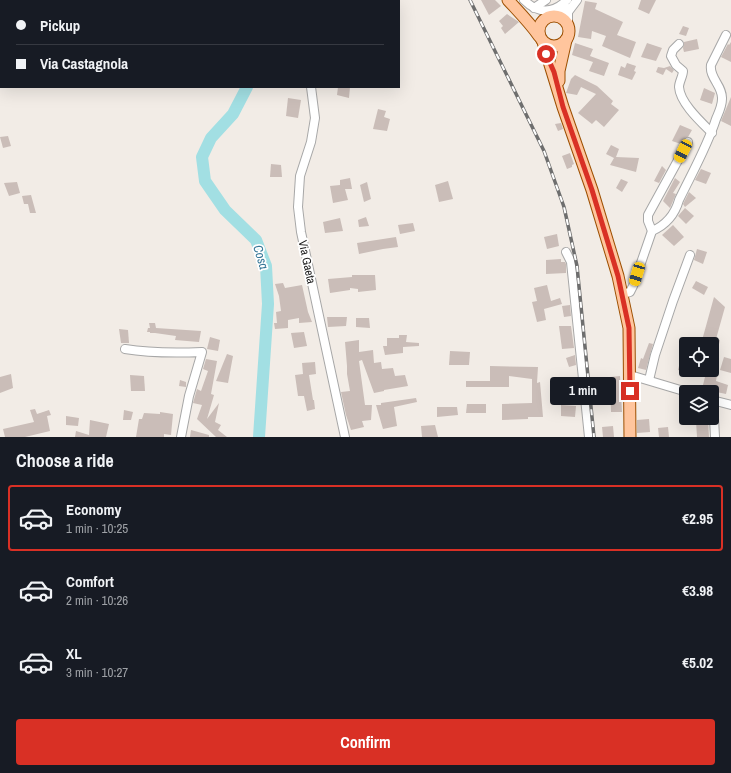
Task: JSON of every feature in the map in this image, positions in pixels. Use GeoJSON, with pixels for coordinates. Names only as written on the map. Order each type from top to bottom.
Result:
{"type":"FeatureCollection","features":[{"type":"Feature","properties":{"kind":"main road"},"geometry":{"type":"LineString","coordinates":[[509,1],[533,15],[562,19],[568,26],[569,30],[559,71],[559,91]]}},
{"type":"Feature","properties":{"kind":"main road"},"geometry":{"type":"LineString","coordinates":[[509,1],[518,12],[529,21],[541,39],[547,44],[555,46],[566,40]]}},
{"type":"Feature","properties":{"kind":"main road"},"geometry":{"type":"LineString","coordinates":[[550,17],[541,24],[539,32],[592,190],[618,276],[629,328],[630,437]]}},
{"type":"Feature","properties":{"kind":"street"},"geometry":{"type":"LineString","coordinates":[[524,0],[530,6],[542,11],[560,7],[567,0]]}},
{"type":"Feature","properties":{"kind":"street"},"geometry":{"type":"LineString","coordinates":[[534,8],[546,0]]}},
{"type":"Feature","properties":{"kind":"street"},"geometry":{"type":"LineString","coordinates":[[550,17],[566,8],[574,0]]}},
{"type":"Feature","properties":{"kind":"street"},"geometry":{"type":"LineString","coordinates":[[568,26],[568,12],[577,0]]}},
{"type":"Feature","properties":{"kind":"street"},"geometry":{"type":"LineString","coordinates":[[622,294],[630,292],[634,286],[652,231],[664,223],[676,210],[712,133],[723,97],[722,92],[710,70],[726,35]]}},
{"type":"Feature","properties":{"kind":"street"},"geometry":{"type":"LineString","coordinates":[[679,44],[673,50],[671,56],[676,65],[683,71],[679,86],[681,94],[698,119],[712,133]]}},
{"type":"Feature","properties":{"kind":"street","name":"Via Gaeta"},"geometry":{"type":"LineString","coordinates":[[311,88],[315,118],[311,142],[300,176],[298,207],[301,232],[345,437]]}},
{"type":"Feature","properties":{"kind":"street"},"geometry":{"type":"LineString","coordinates":[[652,231],[648,221],[648,215],[688,142]]}},
{"type":"Feature","properties":{"kind":"street"},"geometry":{"type":"LineString","coordinates":[[566,252],[571,262],[589,437]]}},
{"type":"Feature","properties":{"kind":"street"},"geometry":{"type":"LineString","coordinates":[[649,380],[670,307],[690,255]]}},
{"type":"Feature","properties":{"kind":"street"},"geometry":{"type":"LineString","coordinates":[[125,349],[141,352],[202,352],[189,396],[181,437]]}},
{"type":"Feature","properties":{"kind":"street"},"geometry":{"type":"LineString","coordinates":[[630,375],[679,389]]}},
{"type":"Feature","properties":{"kind":"street"},"geometry":{"type":"LineString","coordinates":[[719,402],[731,405]]}},
{"type":"Feature","properties":{"kind":"street"},"geometry":{"type":"LineString","coordinates":[[715,425],[716,437]]}},
{"type":"Feature","properties":{"kind":"building"},"geometry":{"type":"Polygon","coordinates":[[[481,0],[495,0],[501,6],[489,15],[481,0]]]}},
{"type":"Feature","properties":{"kind":"building"},"geometry":{"type":"Polygon","coordinates":[[[641,0],[656,0],[649,14],[638,9],[641,0]]]}},
{"type":"Feature","properties":{"kind":"building"},"geometry":{"type":"Polygon","coordinates":[[[585,1],[597,3],[595,9],[623,22],[617,35],[636,42],[630,58],[602,46],[606,36],[592,31],[591,39],[578,37],[585,1]]]}},
{"type":"Feature","properties":{"kind":"building"},"geometry":{"type":"Polygon","coordinates":[[[507,14],[519,22],[505,34],[501,28],[503,26],[499,21],[507,14]]]}},
{"type":"Feature","properties":{"kind":"building"},"geometry":{"type":"Polygon","coordinates":[[[683,26],[689,28],[686,36],[679,34],[683,26]]]}},
{"type":"Feature","properties":{"kind":"building"},"geometry":{"type":"Polygon","coordinates":[[[697,39],[699,49],[684,52],[684,42],[697,39]]]}},
{"type":"Feature","properties":{"kind":"building"},"geometry":{"type":"Polygon","coordinates":[[[731,42],[731,62],[721,57],[728,44],[729,45],[731,42]]]}},
{"type":"Feature","properties":{"kind":"building"},"geometry":{"type":"Polygon","coordinates":[[[575,43],[593,49],[590,56],[609,63],[604,76],[589,71],[593,62],[572,55],[575,43]]]}},
{"type":"Feature","properties":{"kind":"building"},"geometry":{"type":"Polygon","coordinates":[[[647,43],[662,48],[656,61],[641,57],[647,43]]]}},
{"type":"Feature","properties":{"kind":"building"},"geometry":{"type":"Polygon","coordinates":[[[627,63],[636,66],[634,71],[636,72],[632,80],[618,75],[621,66],[625,68],[627,63]]]}},
{"type":"Feature","properties":{"kind":"building"},"geometry":{"type":"Polygon","coordinates":[[[670,66],[674,70],[672,73],[666,69],[663,75],[656,72],[658,67],[664,68],[670,66]]]}},
{"type":"Feature","properties":{"kind":"building"},"geometry":{"type":"Polygon","coordinates":[[[575,75],[597,86],[613,101],[611,104],[619,110],[604,127],[596,120],[592,124],[578,113],[596,94],[581,87],[577,95],[566,93],[571,79],[575,75]]]}},
{"type":"Feature","properties":{"kind":"building"},"geometry":{"type":"Polygon","coordinates":[[[338,88],[350,88],[349,98],[337,95],[338,88]]]}},
{"type":"Feature","properties":{"kind":"building"},"geometry":{"type":"Polygon","coordinates":[[[704,88],[715,93],[712,104],[700,100],[704,88]]]}},
{"type":"Feature","properties":{"kind":"building"},"geometry":{"type":"Polygon","coordinates":[[[731,97],[731,126],[721,121],[731,97]]]}},
{"type":"Feature","properties":{"kind":"building"},"geometry":{"type":"Polygon","coordinates":[[[288,98],[301,100],[298,118],[286,116],[288,98]]]}},
{"type":"Feature","properties":{"kind":"building"},"geometry":{"type":"Polygon","coordinates":[[[378,109],[386,111],[384,117],[390,119],[387,131],[373,129],[378,109]]]}},
{"type":"Feature","properties":{"kind":"building"},"geometry":{"type":"Polygon","coordinates":[[[561,123],[563,129],[558,131],[555,124],[561,123]]]}},
{"type":"Feature","properties":{"kind":"building"},"geometry":{"type":"Polygon","coordinates":[[[680,125],[692,130],[681,144],[672,141],[680,125]]]}},
{"type":"Feature","properties":{"kind":"building"},"geometry":{"type":"Polygon","coordinates":[[[8,136],[11,146],[3,148],[0,137],[8,136]]]}},
{"type":"Feature","properties":{"kind":"building"},"geometry":{"type":"Polygon","coordinates":[[[611,145],[619,149],[616,157],[639,158],[636,172],[610,165],[614,158],[606,154],[611,145]]]}},
{"type":"Feature","properties":{"kind":"building"},"geometry":{"type":"Polygon","coordinates":[[[570,153],[574,164],[572,167],[567,169],[562,156],[570,153]]]}},
{"type":"Feature","properties":{"kind":"building"},"geometry":{"type":"Polygon","coordinates":[[[271,164],[281,165],[282,177],[270,177],[271,164]]]}},
{"type":"Feature","properties":{"kind":"building"},"geometry":{"type":"Polygon","coordinates":[[[662,166],[666,170],[659,183],[654,181],[662,166]]]}},
{"type":"Feature","properties":{"kind":"building"},"geometry":{"type":"Polygon","coordinates":[[[701,169],[711,173],[706,184],[695,180],[701,169]]]}},
{"type":"Feature","properties":{"kind":"building"},"geometry":{"type":"Polygon","coordinates":[[[350,178],[352,189],[345,189],[348,200],[333,203],[330,186],[340,185],[340,180],[350,178]]]}},
{"type":"Feature","properties":{"kind":"building"},"geometry":{"type":"Polygon","coordinates":[[[675,178],[680,182],[673,193],[676,194],[670,208],[663,201],[675,178]]]}},
{"type":"Feature","properties":{"kind":"building"},"geometry":{"type":"Polygon","coordinates":[[[621,179],[628,182],[622,192],[616,188],[621,179]]]}},
{"type":"Feature","properties":{"kind":"building"},"geometry":{"type":"Polygon","coordinates":[[[448,181],[453,199],[439,202],[435,185],[448,181]]]}},
{"type":"Feature","properties":{"kind":"building"},"geometry":{"type":"Polygon","coordinates":[[[17,182],[20,193],[9,196],[4,183],[17,182]]]}},
{"type":"Feature","properties":{"kind":"building"},"geometry":{"type":"Polygon","coordinates":[[[367,182],[371,199],[364,202],[360,185],[367,182]]]}},
{"type":"Feature","properties":{"kind":"building"},"geometry":{"type":"Polygon","coordinates":[[[689,192],[696,198],[685,207],[683,204],[689,192]]]}},
{"type":"Feature","properties":{"kind":"building"},"geometry":{"type":"Polygon","coordinates":[[[31,195],[36,213],[30,213],[28,204],[24,204],[22,196],[31,195]]]}},
{"type":"Feature","properties":{"kind":"building"},"geometry":{"type":"Polygon","coordinates":[[[685,208],[694,216],[686,224],[678,216],[685,208]]]}},
{"type":"Feature","properties":{"kind":"building"},"geometry":{"type":"Polygon","coordinates":[[[366,217],[369,226],[359,227],[358,220],[366,217]]]}},
{"type":"Feature","properties":{"kind":"building"},"geometry":{"type":"Polygon","coordinates":[[[340,218],[343,231],[325,233],[323,222],[340,218]]]}},
{"type":"Feature","properties":{"kind":"building"},"geometry":{"type":"Polygon","coordinates":[[[413,223],[415,231],[400,234],[398,225],[413,223]]]}},
{"type":"Feature","properties":{"kind":"building"},"geometry":{"type":"Polygon","coordinates":[[[673,225],[684,237],[674,246],[662,235],[673,225]]]}},
{"type":"Feature","properties":{"kind":"building"},"geometry":{"type":"Polygon","coordinates":[[[557,234],[559,246],[547,249],[544,237],[557,234]]]}},
{"type":"Feature","properties":{"kind":"building"},"geometry":{"type":"Polygon","coordinates":[[[396,237],[398,247],[359,254],[357,243],[396,237]]]}},
{"type":"Feature","properties":{"kind":"building"},"geometry":{"type":"Polygon","coordinates":[[[697,249],[707,252],[703,264],[694,260],[697,249]]]}},
{"type":"Feature","properties":{"kind":"building"},"geometry":{"type":"Polygon","coordinates":[[[561,259],[561,262],[565,262],[566,264],[566,273],[546,274],[546,260],[561,259]]]}},
{"type":"Feature","properties":{"kind":"building"},"geometry":{"type":"Polygon","coordinates":[[[352,275],[375,275],[376,290],[358,292],[358,289],[350,288],[350,290],[330,293],[328,279],[352,277],[352,275]]]}},
{"type":"Feature","properties":{"kind":"building"},"geometry":{"type":"Polygon","coordinates":[[[696,281],[708,287],[704,295],[692,288],[696,281]]]}},
{"type":"Feature","properties":{"kind":"building"},"geometry":{"type":"Polygon","coordinates":[[[283,283],[285,288],[302,285],[308,312],[312,322],[299,323],[299,318],[288,320],[288,328],[275,329],[274,323],[277,323],[276,312],[281,311],[279,296],[275,284],[283,283]]]}},
{"type":"Feature","properties":{"kind":"building"},"geometry":{"type":"Polygon","coordinates":[[[547,285],[551,301],[560,298],[562,304],[544,309],[546,320],[537,322],[532,302],[537,301],[534,288],[547,285]]]}},
{"type":"Feature","properties":{"kind":"building"},"geometry":{"type":"Polygon","coordinates":[[[714,297],[725,307],[717,337],[703,337],[714,297]]]}},
{"type":"Feature","properties":{"kind":"building"},"geometry":{"type":"Polygon","coordinates":[[[570,305],[571,316],[564,317],[562,306],[570,305]]]}},
{"type":"Feature","properties":{"kind":"building"},"geometry":{"type":"Polygon","coordinates":[[[327,317],[347,317],[346,326],[328,327],[327,317]]]}},
{"type":"Feature","properties":{"kind":"building"},"geometry":{"type":"Polygon","coordinates":[[[356,318],[369,318],[370,328],[356,327],[356,318]]]}},
{"type":"Feature","properties":{"kind":"building"},"geometry":{"type":"Polygon","coordinates":[[[149,323],[155,323],[156,328],[201,331],[199,342],[175,340],[176,336],[147,332],[148,328],[150,328],[149,323]]]}},
{"type":"Feature","properties":{"kind":"building"},"geometry":{"type":"Polygon","coordinates":[[[559,326],[571,326],[574,348],[562,349],[559,326]]]}},
{"type":"Feature","properties":{"kind":"building"},"geometry":{"type":"Polygon","coordinates":[[[119,329],[128,330],[129,343],[121,343],[119,329]]]}},
{"type":"Feature","properties":{"kind":"building"},"geometry":{"type":"Polygon","coordinates":[[[304,332],[307,346],[294,348],[291,333],[304,332]]]}},
{"type":"Feature","properties":{"kind":"building"},"geometry":{"type":"Polygon","coordinates":[[[399,335],[407,335],[406,342],[419,343],[419,346],[403,347],[403,353],[385,355],[383,346],[387,346],[387,338],[399,338],[399,335]]]}},
{"type":"Feature","properties":{"kind":"building"},"geometry":{"type":"Polygon","coordinates":[[[210,337],[220,340],[218,351],[207,349],[210,337]]]}},
{"type":"Feature","properties":{"kind":"building"},"geometry":{"type":"Polygon","coordinates":[[[359,340],[359,352],[373,350],[374,363],[381,362],[382,369],[393,368],[395,376],[405,375],[408,386],[374,393],[362,360],[359,361],[365,405],[372,405],[371,420],[362,421],[364,427],[351,430],[341,392],[350,391],[347,374],[345,342],[359,340]]]}},
{"type":"Feature","properties":{"kind":"building"},"geometry":{"type":"Polygon","coordinates":[[[649,343],[653,344],[646,370],[638,368],[641,358],[643,359],[649,343]]]}},
{"type":"Feature","properties":{"kind":"building"},"geometry":{"type":"Polygon","coordinates":[[[450,351],[470,352],[469,365],[449,365],[450,351]]]}},
{"type":"Feature","properties":{"kind":"building"},"geometry":{"type":"Polygon","coordinates":[[[227,354],[233,356],[228,383],[216,381],[227,354]]]}},
{"type":"Feature","properties":{"kind":"building"},"geometry":{"type":"Polygon","coordinates":[[[575,355],[576,365],[569,367],[566,358],[575,355]]]}},
{"type":"Feature","properties":{"kind":"building"},"geometry":{"type":"Polygon","coordinates":[[[724,357],[731,359],[731,373],[720,370],[724,357]]]}},
{"type":"Feature","properties":{"kind":"building"},"geometry":{"type":"Polygon","coordinates":[[[206,359],[217,361],[211,394],[214,395],[207,419],[219,403],[215,422],[221,425],[218,430],[227,437],[216,437],[197,419],[202,405],[193,403],[197,389],[201,391],[208,371],[203,369],[206,359]]]}},
{"type":"Feature","properties":{"kind":"building"},"geometry":{"type":"Polygon","coordinates":[[[315,362],[316,374],[309,375],[315,409],[307,411],[304,396],[298,396],[295,375],[303,374],[302,363],[315,362]]]}},
{"type":"Feature","properties":{"kind":"building"},"geometry":{"type":"Polygon","coordinates":[[[490,366],[538,367],[537,383],[540,382],[543,417],[502,420],[502,404],[532,403],[532,379],[509,376],[509,387],[466,387],[466,381],[490,381],[490,366]]]}},
{"type":"Feature","properties":{"kind":"building"},"geometry":{"type":"Polygon","coordinates":[[[11,374],[13,388],[0,393],[0,377],[11,374]]]}},
{"type":"Feature","properties":{"kind":"building"},"geometry":{"type":"Polygon","coordinates":[[[130,375],[144,376],[145,391],[131,391],[130,375]]]}},
{"type":"Feature","properties":{"kind":"building"},"geometry":{"type":"Polygon","coordinates":[[[620,376],[622,412],[611,412],[610,377],[620,376]]]}},
{"type":"Feature","properties":{"kind":"building"},"geometry":{"type":"Polygon","coordinates":[[[705,377],[717,377],[716,381],[728,385],[726,394],[719,393],[719,385],[703,385],[705,377]]]}},
{"type":"Feature","properties":{"kind":"building"},"geometry":{"type":"Polygon","coordinates":[[[180,380],[186,382],[186,387],[179,386],[180,380]]]}},
{"type":"Feature","properties":{"kind":"building"},"geometry":{"type":"Polygon","coordinates":[[[554,381],[564,381],[565,385],[568,386],[569,395],[564,396],[565,404],[556,404],[555,394],[552,394],[551,386],[554,387],[554,381]]]}},
{"type":"Feature","properties":{"kind":"building"},"geometry":{"type":"Polygon","coordinates":[[[416,398],[417,402],[394,407],[397,426],[383,429],[376,405],[416,398]]]}},
{"type":"Feature","properties":{"kind":"building"},"geometry":{"type":"Polygon","coordinates":[[[467,404],[486,404],[486,413],[466,413],[467,404]]]}},
{"type":"Feature","properties":{"kind":"building"},"geometry":{"type":"Polygon","coordinates":[[[561,405],[576,406],[575,417],[561,416],[561,405]]]}},
{"type":"Feature","properties":{"kind":"building"},"geometry":{"type":"Polygon","coordinates":[[[437,407],[457,407],[458,415],[437,417],[437,407]]]}},
{"type":"Feature","properties":{"kind":"building"},"geometry":{"type":"Polygon","coordinates":[[[35,409],[37,414],[49,410],[51,415],[47,416],[50,431],[25,437],[5,437],[3,429],[34,422],[30,410],[35,409]]]}},
{"type":"Feature","properties":{"kind":"building"},"geometry":{"type":"Polygon","coordinates":[[[124,410],[133,412],[131,420],[123,420],[124,410]]]}},
{"type":"Feature","properties":{"kind":"building"},"geometry":{"type":"Polygon","coordinates":[[[160,412],[173,414],[171,435],[164,434],[164,437],[136,437],[139,419],[142,419],[144,413],[160,414],[160,412]]]}},
{"type":"Feature","properties":{"kind":"building"},"geometry":{"type":"Polygon","coordinates":[[[66,416],[79,418],[78,426],[66,425],[66,416]]]}},
{"type":"Feature","properties":{"kind":"building"},"geometry":{"type":"Polygon","coordinates":[[[649,419],[650,432],[637,433],[637,420],[649,419]]]}},
{"type":"Feature","properties":{"kind":"building"},"geometry":{"type":"Polygon","coordinates":[[[90,420],[109,424],[106,437],[75,437],[76,431],[89,435],[90,420]]]}},
{"type":"Feature","properties":{"kind":"building"},"geometry":{"type":"Polygon","coordinates":[[[435,425],[438,437],[422,437],[421,426],[435,425]]]}},
{"type":"Feature","properties":{"kind":"building"},"geometry":{"type":"Polygon","coordinates":[[[696,425],[708,425],[709,437],[697,437],[696,425]]]}},
{"type":"Feature","properties":{"kind":"building"},"geometry":{"type":"Polygon","coordinates":[[[613,426],[614,437],[603,437],[602,427],[613,426]]]}},
{"type":"Feature","properties":{"kind":"building"},"geometry":{"type":"Polygon","coordinates":[[[668,427],[669,437],[659,437],[658,428],[668,427]]]}},
{"type":"Feature","properties":{"kind":"building"},"geometry":{"type":"Polygon","coordinates":[[[191,430],[209,435],[209,437],[190,437],[191,430]]]}},
{"type":"Feature","properties":{"kind":"waterway","name":"Cosa"},"geometry":{"type":"LineString","coordinates":[[246,88],[233,114],[211,138],[202,157],[205,181],[225,210],[256,240],[266,266],[268,304],[259,437]]}},
{"type":"Feature","properties":{"kind":"railway"},"geometry":{"type":"LineString","coordinates":[[470,0],[544,151],[564,207],[577,266],[594,437]]}},
{"type":"Feature","properties":{"kind":"route"},"geometry":{"type":"LineString","coordinates":[[546,54],[554,72],[563,107],[592,190],[618,276],[629,328],[630,391]]}}]}
